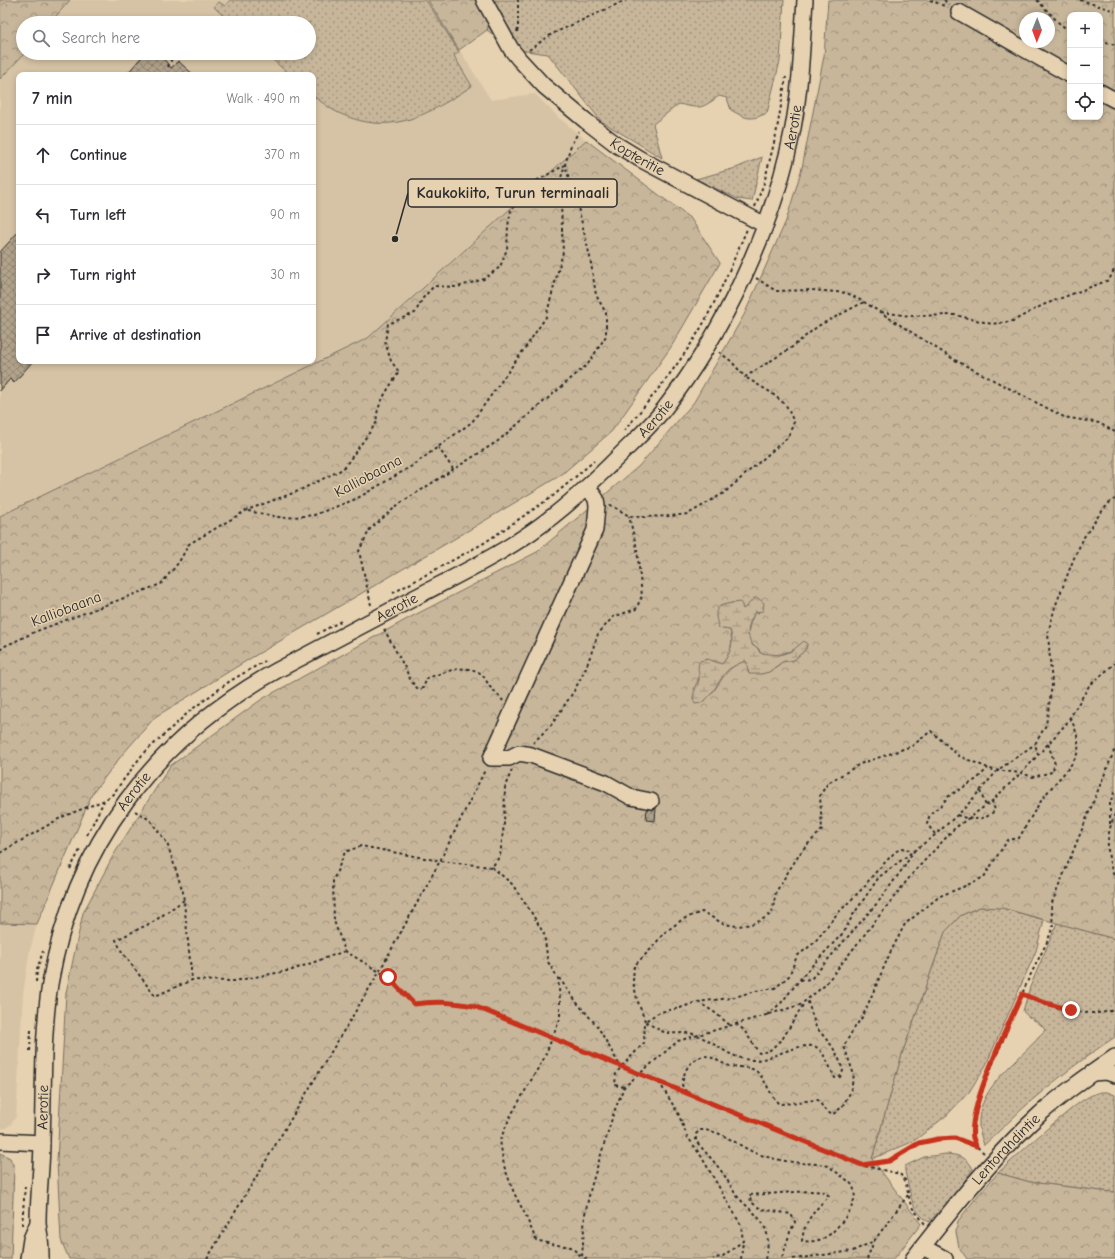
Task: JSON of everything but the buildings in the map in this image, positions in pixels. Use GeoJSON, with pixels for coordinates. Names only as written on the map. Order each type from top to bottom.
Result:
{"type":"FeatureCollection","features":[{"type":"Feature","properties":{"kind":"street","name":"Kopteritie"},"geometry":{"type":"LineString","coordinates":[[484,0],[518,58],[555,96],[586,122],[617,145],[634,155],[751,219],[765,225]]}},
{"type":"Feature","properties":{"kind":"street","name":"Aerotie"},"geometry":{"type":"LineString","coordinates":[[41,1259],[41,1240],[38,1224],[47,1014],[50,984],[57,949],[73,898],[84,872],[106,830],[123,804],[159,761],[196,726],[226,701],[375,611],[483,562],[530,533],[588,487],[643,433],[665,408],[708,344],[730,305],[765,225],[786,157],[793,128],[800,76],[805,0]]}},
{"type":"Feature","properties":{"kind":"street"},"geometry":{"type":"LineString","coordinates":[[959,12],[1067,73]]}},
{"type":"Feature","properties":{"kind":"street"},"geometry":{"type":"LineString","coordinates":[[1103,94],[1115,100]]}},
{"type":"Feature","properties":{"kind":"street"},"geometry":{"type":"LineString","coordinates":[[588,487],[596,499],[597,513],[595,530],[491,758],[509,758],[519,753],[532,755],[606,782],[631,797],[651,801]]}},
{"type":"Feature","properties":{"kind":"street","name":"Lentorahdintie"},"geometry":{"type":"LineString","coordinates":[[913,1259],[995,1160],[1040,1115],[1072,1087],[1115,1057]]}},
{"type":"Feature","properties":{"kind":"street"},"geometry":{"type":"LineString","coordinates":[[1092,1073],[1106,1072],[1115,1075]]}},
{"type":"Feature","properties":{"kind":"street"},"geometry":{"type":"LineString","coordinates":[[0,1141],[42,1143]]}},
{"type":"Feature","properties":{"kind":"street","name":"Aerotie"},"geometry":{"type":"LineString","coordinates":[[28,1259],[31,1239],[38,1224]]}},
{"type":"Feature","properties":{"kind":"street"},"geometry":{"type":"LineString","coordinates":[[923,1247],[945,1259]]}},
{"type":"Feature","properties":{"kind":"path"},"geometry":{"type":"LineString","coordinates":[[518,0],[518,58]]}},
{"type":"Feature","properties":{"kind":"path"},"geometry":{"type":"LineString","coordinates":[[518,58],[552,34],[626,0]]}},
{"type":"Feature","properties":{"kind":"path"},"geometry":{"type":"LineString","coordinates":[[930,0],[959,12]]}},
{"type":"Feature","properties":{"kind":"path"},"geometry":{"type":"LineString","coordinates":[[1037,0],[1067,30]]}},
{"type":"Feature","properties":{"kind":"path"},"geometry":{"type":"LineString","coordinates":[[1080,0],[1115,11]]}},
{"type":"Feature","properties":{"kind":"path"},"geometry":{"type":"LineString","coordinates":[[1103,41],[1115,45]]}},
{"type":"Feature","properties":{"kind":"path"},"geometry":{"type":"LineString","coordinates":[[168,67],[172,60]]}},
{"type":"Feature","properties":{"kind":"path"},"geometry":{"type":"LineString","coordinates":[[623,433],[666,379],[701,327],[732,265],[764,183],[776,135],[786,74]]}},
{"type":"Feature","properties":{"kind":"path","name":"Kalliobaana"},"geometry":{"type":"LineString","coordinates":[[0,650],[37,632],[161,584],[179,562],[189,544],[247,510],[284,518],[314,515],[356,499],[412,466],[472,422],[546,317],[563,252],[560,181],[571,144],[586,122]]}},
{"type":"Feature","properties":{"kind":"path"},"geometry":{"type":"LineString","coordinates":[[247,510],[296,492],[343,469],[377,422],[376,416],[382,400],[399,372],[391,361],[385,342],[388,324],[415,313],[423,298],[434,286],[457,288],[484,279],[500,267],[507,249],[508,226],[511,210],[536,181],[565,165],[581,218],[590,257],[596,294],[606,313],[606,336],[588,364],[498,441],[399,504],[370,529],[359,551],[375,611],[411,681],[418,689],[423,688],[427,678],[460,668],[471,668],[482,674],[489,686],[499,695],[507,708],[508,719]]}},
{"type":"Feature","properties":{"kind":"path"},"geometry":{"type":"LineString","coordinates":[[880,312],[910,316],[955,315],[992,324],[1013,321],[1043,305],[1109,280],[1115,268]]}},
{"type":"Feature","properties":{"kind":"path"},"geometry":{"type":"LineString","coordinates":[[745,273],[776,291],[811,290],[847,293],[864,302],[955,360],[1064,417],[1099,423],[1115,432]]}},
{"type":"Feature","properties":{"kind":"path"},"geometry":{"type":"LineString","coordinates":[[746,377],[791,348],[818,326],[864,302]]}},
{"type":"Feature","properties":{"kind":"path"},"geometry":{"type":"LineString","coordinates":[[597,513],[611,505],[629,516],[688,514],[724,493],[788,436],[794,422],[786,404],[746,377],[731,361],[708,344]]}},
{"type":"Feature","properties":{"kind":"path"},"geometry":{"type":"LineString","coordinates":[[438,447],[453,470]]}},
{"type":"Feature","properties":{"kind":"path"},"geometry":{"type":"LineString","coordinates":[[389,595],[484,544],[552,496],[596,459]]}},
{"type":"Feature","properties":{"kind":"path"},"geometry":{"type":"LineString","coordinates":[[766,1015],[781,1003],[844,932],[879,877],[935,835],[957,815],[998,770],[1035,744],[1046,725],[1052,685],[1048,633],[1055,607],[1084,536],[1099,515],[1110,502],[1115,499]]}},
{"type":"Feature","properties":{"kind":"path"},"geometry":{"type":"LineString","coordinates":[[492,867],[500,856],[504,824],[505,786],[521,748],[529,747],[552,724],[574,691],[586,668],[598,634],[613,617],[636,609],[642,596],[637,549],[629,516]]}},
{"type":"Feature","properties":{"kind":"path"},"geometry":{"type":"LineString","coordinates":[[375,611],[377,602]]}},
{"type":"Feature","properties":{"kind":"path"},"geometry":{"type":"LineString","coordinates":[[364,608],[375,611]]}},
{"type":"Feature","properties":{"kind":"path"},"geometry":{"type":"LineString","coordinates":[[316,634],[344,619]]}},
{"type":"Feature","properties":{"kind":"path"},"geometry":{"type":"LineString","coordinates":[[0,853],[62,817],[104,800],[113,794],[142,755],[191,710],[230,680],[268,660]]}},
{"type":"Feature","properties":{"kind":"path"},"geometry":{"type":"LineString","coordinates":[[583,1258],[585,1214],[591,1186],[612,1118],[624,1088],[678,1041],[800,1005],[824,986],[913,873],[955,828],[986,806],[1022,773],[1070,718],[1089,686],[1115,663]]}},
{"type":"Feature","properties":{"kind":"path"},"geometry":{"type":"LineString","coordinates":[[687,1093],[682,1085],[684,1071],[690,1063],[700,1057],[706,1056],[731,1066],[743,1067],[756,1071],[778,1104],[793,1104],[808,1100],[818,1100],[825,1110],[832,1115],[842,1107],[850,1093],[854,1075],[844,1046],[863,1016],[890,952],[905,924],[940,896],[963,887],[984,876],[1008,840],[1019,838],[1050,788],[1066,771],[1078,753],[1077,737],[1074,724],[1070,718]]}},
{"type":"Feature","properties":{"kind":"path"},"geometry":{"type":"LineString","coordinates":[[624,1088],[616,1085],[616,1074],[620,1067],[644,1043],[645,1022],[637,999],[633,981],[634,966],[664,933],[683,918],[702,912],[730,925],[746,926],[762,920],[772,913],[776,892],[788,872],[803,849],[822,830],[820,795],[828,783],[860,764],[912,746],[931,731],[959,756],[988,768],[1022,773],[1033,777],[1052,772],[1055,764],[1048,744]]}},
{"type":"Feature","properties":{"kind":"path"},"geometry":{"type":"LineString","coordinates":[[1035,744],[1038,755]]}},
{"type":"Feature","properties":{"kind":"path"},"geometry":{"type":"LineString","coordinates":[[976,1146],[973,1137],[974,1129],[979,1098],[986,1078],[1022,994],[1048,940],[1053,926],[1051,905],[1115,749]]}},
{"type":"Feature","properties":{"kind":"path"},"geometry":{"type":"LineString","coordinates":[[207,1259],[379,972],[440,861],[491,758]]}},
{"type":"Feature","properties":{"kind":"path"},"geometry":{"type":"LineString","coordinates":[[935,835],[927,824],[930,814],[949,796],[977,779],[988,768]]}},
{"type":"Feature","properties":{"kind":"path"},"geometry":{"type":"LineString","coordinates":[[1115,790],[1110,803],[1108,853],[1115,879]]}},
{"type":"Feature","properties":{"kind":"path"},"geometry":{"type":"LineString","coordinates":[[980,791],[986,806]]}},
{"type":"Feature","properties":{"kind":"path"},"geometry":{"type":"LineString","coordinates":[[957,815],[968,819],[990,816],[995,810],[992,801]]}},
{"type":"Feature","properties":{"kind":"path"},"geometry":{"type":"LineString","coordinates":[[123,804],[150,820],[167,843],[183,892],[192,980]]}},
{"type":"Feature","properties":{"kind":"path"},"geometry":{"type":"LineString","coordinates":[[1109,828],[1115,814]]}},
{"type":"Feature","properties":{"kind":"path"},"geometry":{"type":"LineString","coordinates":[[620,1067],[598,1027],[578,1004],[548,962],[544,934],[531,912],[512,884],[492,867],[477,864],[440,861],[361,846],[345,852],[334,881],[334,921],[345,951],[388,977],[414,1004],[450,1002],[474,1006],[551,1039],[620,1067],[687,1093],[862,1165],[900,1174],[905,1180],[911,1206],[934,1234]]}},
{"type":"Feature","properties":{"kind":"path"},"geometry":{"type":"LineString","coordinates":[[645,1022],[660,1012],[680,1008],[697,1002],[731,998],[756,991],[775,988],[789,976],[797,956],[814,943],[836,915],[864,888],[873,875],[895,852],[902,848],[914,851]]}},
{"type":"Feature","properties":{"kind":"path"},"geometry":{"type":"LineString","coordinates":[[800,980],[811,979],[847,939],[863,918],[879,901],[914,851]]}},
{"type":"Feature","properties":{"kind":"path"},"geometry":{"type":"LineString","coordinates":[[184,900],[153,922],[116,940],[122,952],[155,996],[165,993],[192,980],[234,981],[285,971],[345,951]]}},
{"type":"Feature","properties":{"kind":"path"},"geometry":{"type":"LineString","coordinates":[[558,978],[560,1019],[544,1058],[510,1117],[500,1140],[504,1166],[514,1193],[536,1240],[571,1247],[583,1258],[587,1259]]}},
{"type":"Feature","properties":{"kind":"path"},"geometry":{"type":"LineString","coordinates":[[1022,994],[1042,1002],[1071,1010],[1089,1013],[1105,1013],[1115,1010]]}},
{"type":"Feature","properties":{"kind":"path"},"geometry":{"type":"LineString","coordinates":[[645,1022],[664,1032],[698,1035],[729,1053],[757,1060],[799,1047],[815,1047],[821,1052],[835,1078],[840,1077],[843,1071],[840,1059],[832,1046],[816,1027],[807,999]]}},
{"type":"Feature","properties":{"kind":"path"},"geometry":{"type":"LineString","coordinates":[[697,1002],[714,1012],[732,1026]]}},
{"type":"Feature","properties":{"kind":"path"},"geometry":{"type":"LineString","coordinates":[[736,1024],[744,1030],[759,1053],[769,1051],[783,1038],[804,1002]]}},
{"type":"Feature","properties":{"kind":"path"},"geometry":{"type":"LineString","coordinates":[[659,1082],[678,1112],[687,1136],[701,1156],[741,1224],[743,1241],[741,1259]]}},
{"type":"Feature","properties":{"kind":"path"},"geometry":{"type":"LineString","coordinates":[[765,1259],[767,1250],[767,1235],[763,1223],[758,1216],[738,1197],[723,1173],[696,1141],[696,1134],[700,1130],[708,1129],[759,1154],[795,1162],[827,1165],[851,1183],[855,1192],[852,1205],[846,1217],[836,1229],[824,1238],[811,1243],[802,1242],[803,1230],[813,1214],[829,1196],[825,1192],[811,1191],[750,1195],[751,1202],[761,1209],[792,1214],[795,1222],[790,1232],[783,1255],[780,1259]]}},
{"type":"Feature","properties":{"kind":"path"},"geometry":{"type":"LineString","coordinates":[[862,1165],[889,1161],[919,1143],[938,1139],[955,1138],[976,1146],[991,1155],[995,1160]]}},
{"type":"Feature","properties":{"kind":"path"},"geometry":{"type":"LineString","coordinates":[[867,1259],[874,1241],[908,1195]]}},
{"type":"Feature","properties":{"kind":"path"},"geometry":{"type":"LineString","coordinates":[[713,1259],[723,1256],[743,1241]]}},
{"type":"Feature","properties":{"kind":"path"},"geometry":{"type":"LineString","coordinates":[[793,1259],[853,1251],[874,1241]]}},
{"type":"Feature","properties":{"kind":"shaded area"},"geometry":{"type":"Polygon","coordinates":[[[70,0],[428,0],[491,100],[535,94],[559,118],[586,140],[368,338],[316,363],[316,72],[16,72],[16,364],[314,364],[0,516],[0,79],[18,60],[316,60],[316,16],[56,16],[70,0]]]}},
{"type":"Feature","properties":{"kind":"shaded area"},"geometry":{"type":"Polygon","coordinates":[[[0,923],[37,924],[29,954],[23,994],[16,1116],[11,1124],[6,1128],[0,1129],[0,923]]]}},
{"type":"Feature","properties":{"kind":"green space"},"geometry":{"type":"Polygon","coordinates":[[[0,0],[70,0],[56,16],[16,16],[16,60],[18,60],[0,79],[0,0]]]}},
{"type":"Feature","properties":{"kind":"green space"},"geometry":{"type":"Polygon","coordinates":[[[230,0],[426,0],[459,52],[454,56],[472,86],[441,105],[410,119],[394,123],[360,121],[341,114],[316,98],[316,72],[287,72],[273,60],[316,60],[316,16],[224,16],[214,7],[219,2],[225,6],[230,0]]]}},
{"type":"Feature","properties":{"kind":"green space"},"geometry":{"type":"Polygon","coordinates":[[[428,0],[496,0],[487,30],[459,50],[428,0]]]}},
{"type":"Feature","properties":{"kind":"green space"},"geometry":{"type":"Polygon","coordinates":[[[496,0],[784,0],[780,61],[767,113],[752,118],[745,117],[731,110],[727,98],[719,96],[700,107],[679,104],[653,124],[662,158],[601,121],[548,54],[511,49],[487,30],[496,0]]]}},
{"type":"Feature","properties":{"kind":"green space"},"geometry":{"type":"Polygon","coordinates":[[[828,0],[1115,0],[1115,939],[1002,908],[980,907],[960,916],[945,932],[902,1054],[872,1159],[921,1224],[894,1259],[69,1259],[61,1240],[57,1161],[66,993],[83,913],[113,856],[170,766],[262,699],[409,618],[537,552],[639,466],[694,402],[744,315],[786,221],[802,168],[824,56],[828,0]],[[736,602],[720,606],[716,616],[720,628],[730,630],[732,640],[727,657],[722,664],[707,659],[694,689],[699,704],[714,691],[724,676],[733,667],[746,661],[747,666],[761,674],[773,670],[782,662],[794,660],[806,649],[807,644],[778,654],[766,655],[760,653],[759,649],[750,642],[748,633],[755,612],[759,613],[749,605],[743,609],[736,602]]]}},
{"type":"Feature","properties":{"kind":"green space"},"geometry":{"type":"Polygon","coordinates":[[[586,140],[691,219],[720,263],[671,347],[612,431],[561,475],[251,658],[155,717],[122,755],[92,794],[37,924],[0,923],[0,516],[368,338],[586,140]]]}},
{"type":"Feature","properties":{"kind":"green space"},"geometry":{"type":"Polygon","coordinates":[[[762,157],[752,201],[738,199],[696,179],[736,168],[762,157]]]}},
{"type":"Feature","properties":{"kind":"green space"},"geometry":{"type":"Polygon","coordinates":[[[754,598],[758,598],[764,603],[763,611],[755,612],[749,625],[748,633],[753,646],[757,647],[760,653],[780,655],[792,651],[804,641],[807,644],[806,649],[794,660],[782,662],[769,672],[761,674],[749,674],[746,661],[738,664],[725,673],[706,700],[695,704],[693,697],[699,680],[698,666],[700,661],[707,659],[722,664],[732,644],[730,630],[719,628],[716,615],[717,610],[722,605],[740,602],[743,609],[754,598]]]}},
{"type":"Feature","properties":{"kind":"green space"},"geometry":{"type":"Polygon","coordinates":[[[980,907],[1002,908],[1044,920],[1036,951],[986,1065],[969,1092],[947,1115],[914,1141],[872,1159],[902,1054],[945,932],[960,916],[980,907]]]}},
{"type":"Feature","properties":{"kind":"green space"},"geometry":{"type":"Polygon","coordinates":[[[1057,923],[1115,939],[1115,1037],[1041,1092],[984,1145],[979,1127],[980,1112],[985,1098],[993,1085],[1045,1030],[1040,1024],[1023,1011],[1030,987],[1057,923]]]}},
{"type":"Feature","properties":{"kind":"green space"},"geometry":{"type":"Polygon","coordinates":[[[1100,1092],[1107,1092],[1115,1095],[1115,1192],[1030,1182],[998,1173],[1072,1108],[1085,1099],[1100,1092]]]}},
{"type":"Feature","properties":{"kind":"green space"},"geometry":{"type":"Polygon","coordinates":[[[0,1153],[10,1158],[14,1167],[11,1259],[0,1259],[0,1153]]]}},
{"type":"Feature","properties":{"kind":"green space"},"geometry":{"type":"Polygon","coordinates":[[[946,1154],[962,1157],[971,1165],[973,1169],[952,1198],[929,1222],[916,1210],[914,1206],[905,1173],[905,1166],[924,1157],[946,1154]]]}},
{"type":"Feature","properties":{"kind":"green space"},"geometry":{"type":"Polygon","coordinates":[[[998,1173],[1030,1182],[1115,1192],[1115,1259],[967,1259],[959,1247],[956,1232],[958,1221],[998,1173]]]}},
{"type":"Feature","properties":{"kind":"place","name":"Kaukokiito, Turun terminaali"},"geometry":{"type":"Point","coordinates":[395,239]}},
{"type":"Feature","properties":{"kind":"route"},"geometry":{"type":"LineString","coordinates":[[388,977],[414,1004],[450,1002],[474,1006],[551,1039],[862,1165],[889,1161],[919,1143],[938,1139],[955,1138],[976,1146],[973,1137],[977,1106],[984,1084],[1022,994],[1042,1002],[1071,1010]]}}]}
